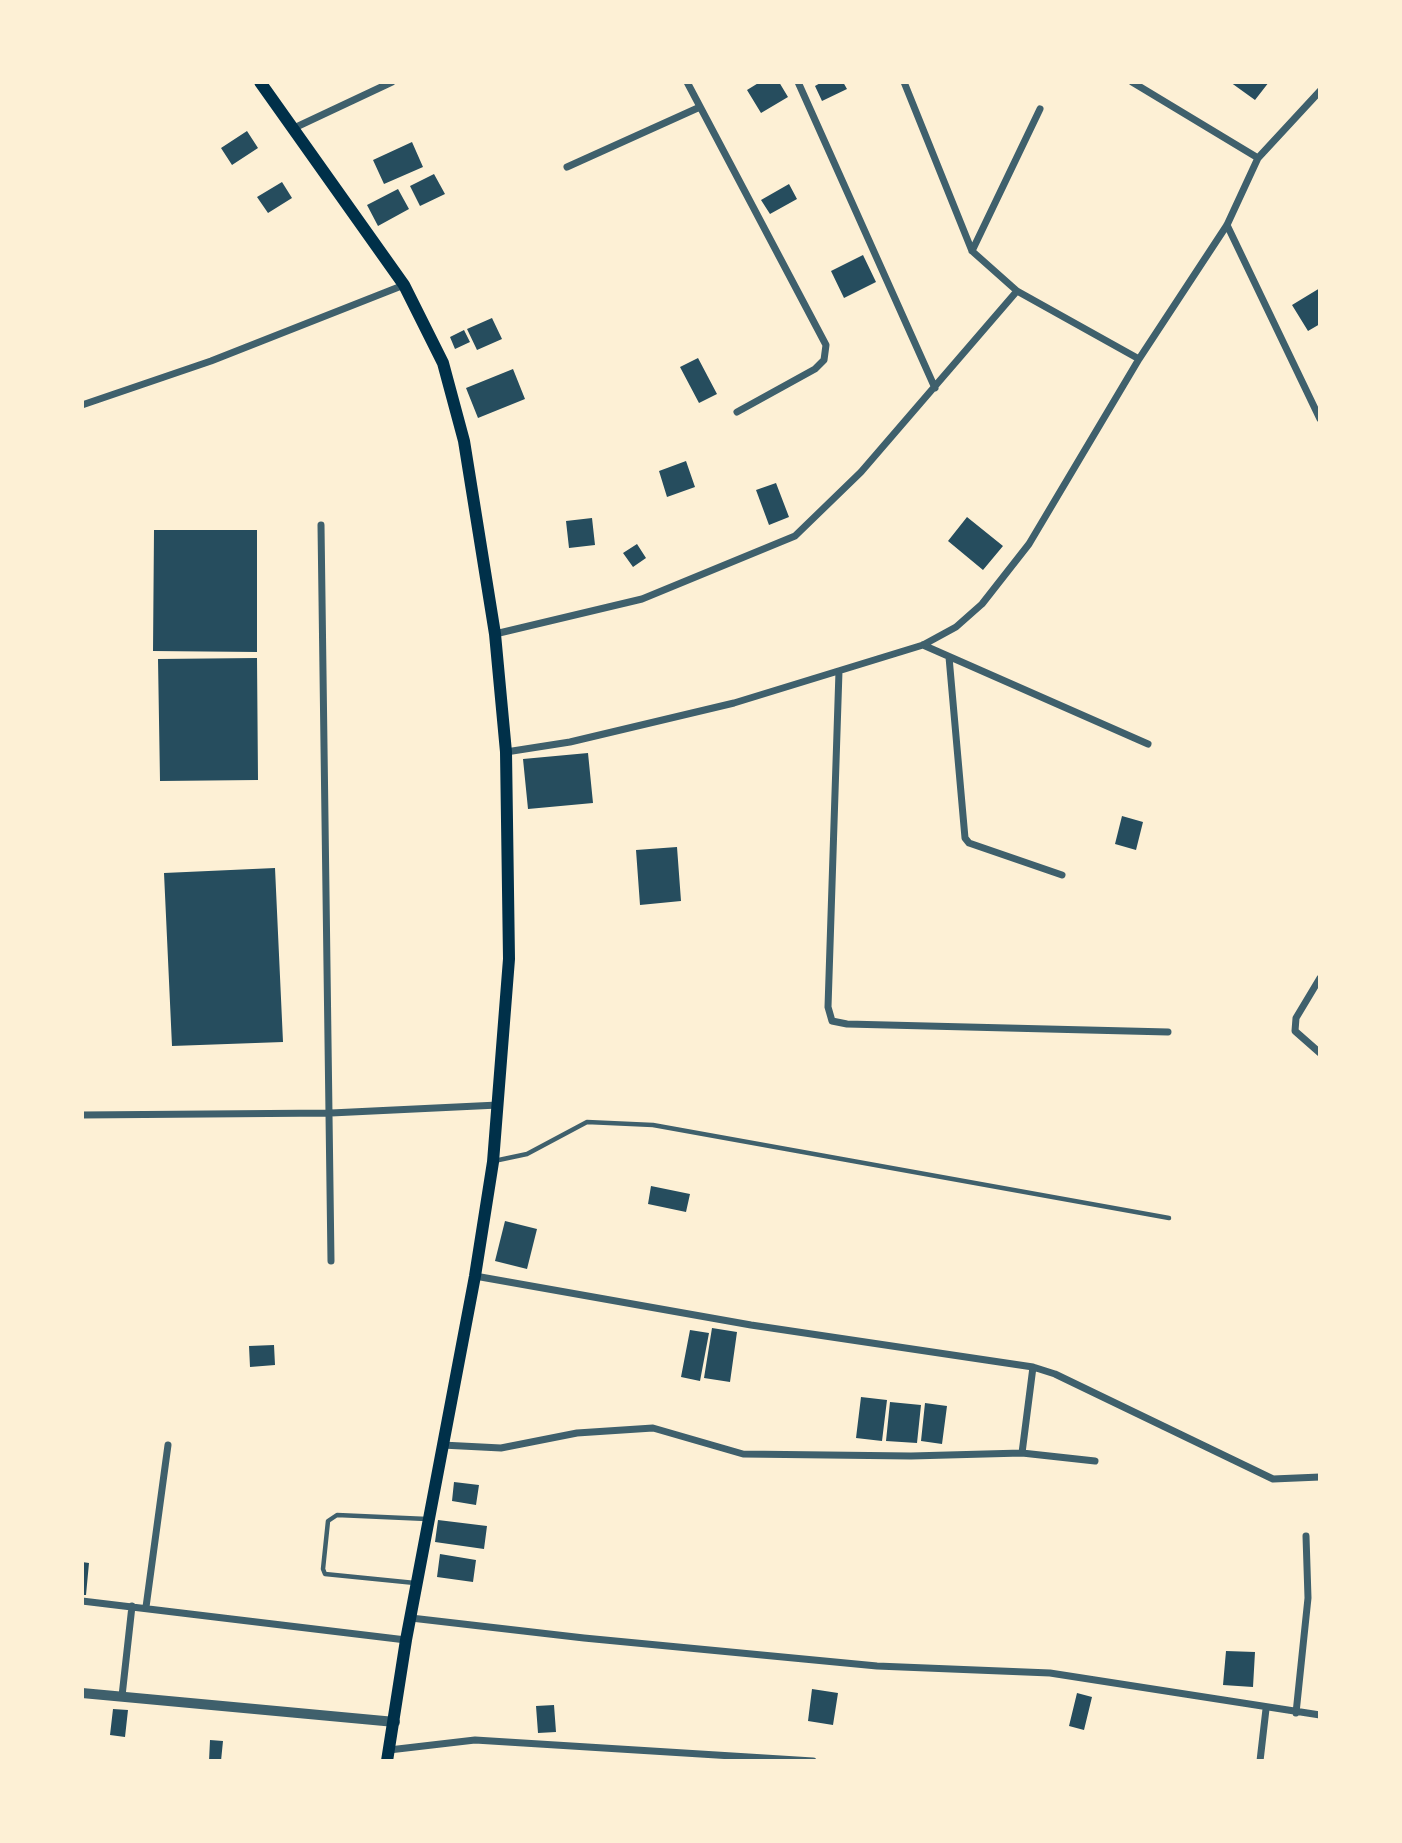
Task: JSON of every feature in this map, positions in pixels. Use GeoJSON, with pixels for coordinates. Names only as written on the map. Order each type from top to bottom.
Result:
{"type":"FeatureCollection","features":[{"type":"Feature","properties":{"kind":"main road"},"geometry":{"type":"LineString","coordinates":[[260,82],[404,285],[443,363],[464,441],[495,634],[506,752],[509,959],[494,1161],[406,1640],[388,1756]]}},
{"type":"Feature","properties":{"kind":"street"},"geometry":{"type":"LineString","coordinates":[[292,128],[393,82]]}},
{"type":"Feature","properties":{"kind":"street"},"geometry":{"type":"LineString","coordinates":[[687,82],[825,345],[824,360],[816,369],[737,412]]}},
{"type":"Feature","properties":{"kind":"street"},"geometry":{"type":"LineString","coordinates":[[798,82],[936,388]]}},
{"type":"Feature","properties":{"kind":"street"},"geometry":{"type":"LineString","coordinates":[[904,82],[972,251],[1017,291],[1139,359]]}},
{"type":"Feature","properties":{"kind":"street"},"geometry":{"type":"LineString","coordinates":[[1132,82],[1258,158]]}},
{"type":"Feature","properties":{"kind":"street"},"geometry":{"type":"LineString","coordinates":[[506,752],[570,742],[734,703],[923,645],[957,626],[982,604],[1029,544],[1139,359],[1227,225],[1258,158],[1320,91]]}},
{"type":"Feature","properties":{"kind":"street"},"geometry":{"type":"LineString","coordinates":[[567,167],[700,107]]}},
{"type":"Feature","properties":{"kind":"street"},"geometry":{"type":"LineString","coordinates":[[972,251],[1040,108]]}},
{"type":"Feature","properties":{"kind":"street"},"geometry":{"type":"LineString","coordinates":[[1227,225],[1320,419]]}},
{"type":"Feature","properties":{"kind":"street"},"geometry":{"type":"LineString","coordinates":[[82,405],[211,361],[404,285]]}},
{"type":"Feature","properties":{"kind":"street"},"geometry":{"type":"LineString","coordinates":[[495,634],[642,598],[795,536],[861,472],[1017,291]]}},
{"type":"Feature","properties":{"kind":"street"},"geometry":{"type":"LineString","coordinates":[[321,525],[331,1261]]}},
{"type":"Feature","properties":{"kind":"street"},"geometry":{"type":"LineString","coordinates":[[923,645],[1148,744]]}},
{"type":"Feature","properties":{"kind":"street"},"geometry":{"type":"LineString","coordinates":[[949,657],[965,838],[969,843],[1062,875]]}},
{"type":"Feature","properties":{"kind":"street"},"geometry":{"type":"LineString","coordinates":[[839,671],[828,1007],[832,1021],[846,1024],[1168,1032]]}},
{"type":"Feature","properties":{"kind":"street"},"geometry":{"type":"LineString","coordinates":[[1320,978],[1296,1018],[1295,1031],[1320,1053]]}},
{"type":"Feature","properties":{"kind":"street"},"geometry":{"type":"LineString","coordinates":[[82,1115],[331,1113],[499,1105]]}},
{"type":"Feature","properties":{"kind":"street"},"geometry":{"type":"LineString","coordinates":[[475,1276],[751,1325],[1032,1367],[1055,1374],[1273,1479],[1320,1477]]}},
{"type":"Feature","properties":{"kind":"street"},"geometry":{"type":"LineString","coordinates":[[1021,1453],[1032,1367]]}},
{"type":"Feature","properties":{"kind":"street"},"geometry":{"type":"LineString","coordinates":[[441,1444],[501,1448],[577,1433],[653,1428],[743,1454],[911,1456],[1021,1453],[1095,1461]]}},
{"type":"Feature","properties":{"kind":"street"},"geometry":{"type":"LineString","coordinates":[[146,1607],[168,1445]]}},
{"type":"Feature","properties":{"kind":"street"},"geometry":{"type":"LineString","coordinates":[[1296,1713],[1308,1598],[1306,1536]]}},
{"type":"Feature","properties":{"kind":"street"},"geometry":{"type":"LineString","coordinates":[[82,1601],[406,1640]]}},
{"type":"Feature","properties":{"kind":"street"},"geometry":{"type":"LineString","coordinates":[[122,1696],[132,1606]]}},
{"type":"Feature","properties":{"kind":"street"},"geometry":{"type":"LineString","coordinates":[[411,1618],[877,1666],[1050,1673],[1266,1709],[1320,1714]]}},
{"type":"Feature","properties":{"kind":"street"},"geometry":{"type":"LineString","coordinates":[[82,1693],[394,1722]]}},
{"type":"Feature","properties":{"kind":"street"},"geometry":{"type":"LineString","coordinates":[[1260,1761],[1266,1709]]}},
{"type":"Feature","properties":{"kind":"street"},"geometry":{"type":"LineString","coordinates":[[388,1756],[475,1740],[813,1761]]}},
{"type":"Feature","properties":{"kind":"lane"},"geometry":{"type":"LineString","coordinates":[[494,1161],[527,1154],[587,1122],[653,1125],[1169,1218]]}},
{"type":"Feature","properties":{"kind":"lane"},"geometry":{"type":"LineString","coordinates":[[417,1583],[325,1574],[328,1521],[337,1515],[428,1519]]}},
{"type":"Feature","properties":{"kind":"building"},"geometry":{"type":"Polygon","coordinates":[[[760,82],[779,82],[788,97],[761,113],[747,90],[760,82]]]}},
{"type":"Feature","properties":{"kind":"building"},"geometry":{"type":"Polygon","coordinates":[[[822,82],[843,82],[847,89],[822,101],[815,86],[822,82]]]}},
{"type":"Feature","properties":{"kind":"building"},"geometry":{"type":"Polygon","coordinates":[[[1230,82],[1269,82],[1255,100],[1230,82]]]}},
{"type":"Feature","properties":{"kind":"building"},"geometry":{"type":"Polygon","coordinates":[[[247,131],[258,148],[232,165],[221,148],[247,131]]]}},
{"type":"Feature","properties":{"kind":"building"},"geometry":{"type":"Polygon","coordinates":[[[412,142],[423,167],[384,184],[373,160],[412,142]]]}},
{"type":"Feature","properties":{"kind":"building"},"geometry":{"type":"Polygon","coordinates":[[[434,174],[445,194],[420,206],[410,186],[434,174]]]}},
{"type":"Feature","properties":{"kind":"building"},"geometry":{"type":"Polygon","coordinates":[[[282,182],[292,198],[268,213],[257,197],[282,182]]]}},
{"type":"Feature","properties":{"kind":"building"},"geometry":{"type":"Polygon","coordinates":[[[789,184],[797,199],[770,214],[761,200],[789,184]]]}},
{"type":"Feature","properties":{"kind":"building"},"geometry":{"type":"Polygon","coordinates":[[[398,189],[409,209],[378,226],[367,205],[398,189]]]}},
{"type":"Feature","properties":{"kind":"building"},"geometry":{"type":"Polygon","coordinates":[[[863,255],[876,282],[844,298],[831,271],[863,255]]]}},
{"type":"Feature","properties":{"kind":"building"},"geometry":{"type":"Polygon","coordinates":[[[1320,288],[1320,324],[1308,331],[1292,305],[1320,288]]]}},
{"type":"Feature","properties":{"kind":"building"},"geometry":{"type":"Polygon","coordinates":[[[492,318],[502,339],[477,350],[467,329],[492,318]]]}},
{"type":"Feature","properties":{"kind":"building"},"geometry":{"type":"Polygon","coordinates":[[[464,330],[470,342],[455,349],[450,337],[464,330]]]}},
{"type":"Feature","properties":{"kind":"building"},"geometry":{"type":"Polygon","coordinates":[[[698,358],[717,394],[699,403],[680,367],[698,358]]]}},
{"type":"Feature","properties":{"kind":"building"},"geometry":{"type":"Polygon","coordinates":[[[513,369],[525,399],[478,418],[466,388],[513,369]]]}},
{"type":"Feature","properties":{"kind":"building"},"geometry":{"type":"Polygon","coordinates":[[[686,461],[695,487],[667,497],[659,471],[686,461]]]}},
{"type":"Feature","properties":{"kind":"building"},"geometry":{"type":"Polygon","coordinates":[[[776,483],[789,517],[769,525],[756,490],[776,483]]]}},
{"type":"Feature","properties":{"kind":"building"},"geometry":{"type":"Polygon","coordinates":[[[967,517],[1003,546],[983,570],[948,541],[967,517]]]}},
{"type":"Feature","properties":{"kind":"building"},"geometry":{"type":"Polygon","coordinates":[[[592,518],[595,545],[569,548],[566,521],[592,518]]]}},
{"type":"Feature","properties":{"kind":"building"},"geometry":{"type":"Polygon","coordinates":[[[154,530],[257,530],[257,652],[153,651],[154,530]]]}},
{"type":"Feature","properties":{"kind":"building"},"geometry":{"type":"Polygon","coordinates":[[[637,544],[646,558],[633,567],[623,553],[637,544]]]}},
{"type":"Feature","properties":{"kind":"building"},"geometry":{"type":"Polygon","coordinates":[[[257,658],[258,780],[160,781],[158,659],[257,658]]]}},
{"type":"Feature","properties":{"kind":"building"},"geometry":{"type":"Polygon","coordinates":[[[588,753],[593,803],[528,809],[523,759],[588,753]]]}},
{"type":"Feature","properties":{"kind":"building"},"geometry":{"type":"Polygon","coordinates":[[[1122,816],[1143,822],[1136,850],[1115,844],[1122,816]]]}},
{"type":"Feature","properties":{"kind":"building"},"geometry":{"type":"Polygon","coordinates":[[[677,847],[681,901],[640,905],[636,850],[677,847]]]}},
{"type":"Feature","properties":{"kind":"building"},"geometry":{"type":"Polygon","coordinates":[[[275,868],[283,1042],[172,1046],[164,873],[275,868]]]}},
{"type":"Feature","properties":{"kind":"building"},"geometry":{"type":"Polygon","coordinates":[[[651,1186],[690,1194],[686,1212],[648,1204],[651,1186]]]}},
{"type":"Feature","properties":{"kind":"building"},"geometry":{"type":"Polygon","coordinates":[[[505,1221],[537,1229],[527,1269],[495,1261],[505,1221]]]}},
{"type":"Feature","properties":{"kind":"building"},"geometry":{"type":"Polygon","coordinates":[[[712,1328],[737,1332],[730,1382],[704,1378],[712,1328]]]}},
{"type":"Feature","properties":{"kind":"building"},"geometry":{"type":"Polygon","coordinates":[[[690,1330],[709,1333],[700,1381],[681,1377],[690,1330]]]}},
{"type":"Feature","properties":{"kind":"building"},"geometry":{"type":"Polygon","coordinates":[[[274,1345],[275,1365],[250,1367],[249,1346],[274,1345]]]}},
{"type":"Feature","properties":{"kind":"building"},"geometry":{"type":"Polygon","coordinates":[[[861,1397],[887,1400],[882,1441],[856,1438],[861,1397]]]}},
{"type":"Feature","properties":{"kind":"building"},"geometry":{"type":"Polygon","coordinates":[[[890,1402],[921,1405],[917,1443],[886,1441],[890,1402]]]}},
{"type":"Feature","properties":{"kind":"building"},"geometry":{"type":"Polygon","coordinates":[[[925,1403],[947,1406],[942,1444],[921,1441],[925,1403]]]}},
{"type":"Feature","properties":{"kind":"building"},"geometry":{"type":"Polygon","coordinates":[[[454,1482],[479,1485],[476,1505],[452,1501],[454,1482]]]}},
{"type":"Feature","properties":{"kind":"building"},"geometry":{"type":"Polygon","coordinates":[[[438,1520],[487,1526],[484,1549],[435,1542],[438,1520]]]}},
{"type":"Feature","properties":{"kind":"building"},"geometry":{"type":"Polygon","coordinates":[[[440,1554],[476,1560],[473,1582],[437,1577],[440,1554]]]}},
{"type":"Feature","properties":{"kind":"building"},"geometry":{"type":"Polygon","coordinates":[[[82,1562],[89,1563],[86,1595],[82,1595],[82,1562]]]}},
{"type":"Feature","properties":{"kind":"building"},"geometry":{"type":"Polygon","coordinates":[[[1226,1651],[1255,1652],[1253,1687],[1223,1685],[1226,1651]]]}},
{"type":"Feature","properties":{"kind":"building"},"geometry":{"type":"Polygon","coordinates":[[[812,1689],[838,1693],[833,1725],[808,1721],[812,1689]]]}},
{"type":"Feature","properties":{"kind":"building"},"geometry":{"type":"Polygon","coordinates":[[[1077,1693],[1092,1697],[1084,1730],[1069,1726],[1077,1693]]]}},
{"type":"Feature","properties":{"kind":"building"},"geometry":{"type":"Polygon","coordinates":[[[554,1705],[556,1732],[538,1733],[536,1706],[554,1705]]]}},
{"type":"Feature","properties":{"kind":"building"},"geometry":{"type":"Polygon","coordinates":[[[113,1709],[128,1710],[125,1737],[110,1735],[113,1709]]]}},
{"type":"Feature","properties":{"kind":"building"},"geometry":{"type":"Polygon","coordinates":[[[210,1740],[223,1741],[221,1761],[209,1761],[210,1740]]]}}]}
